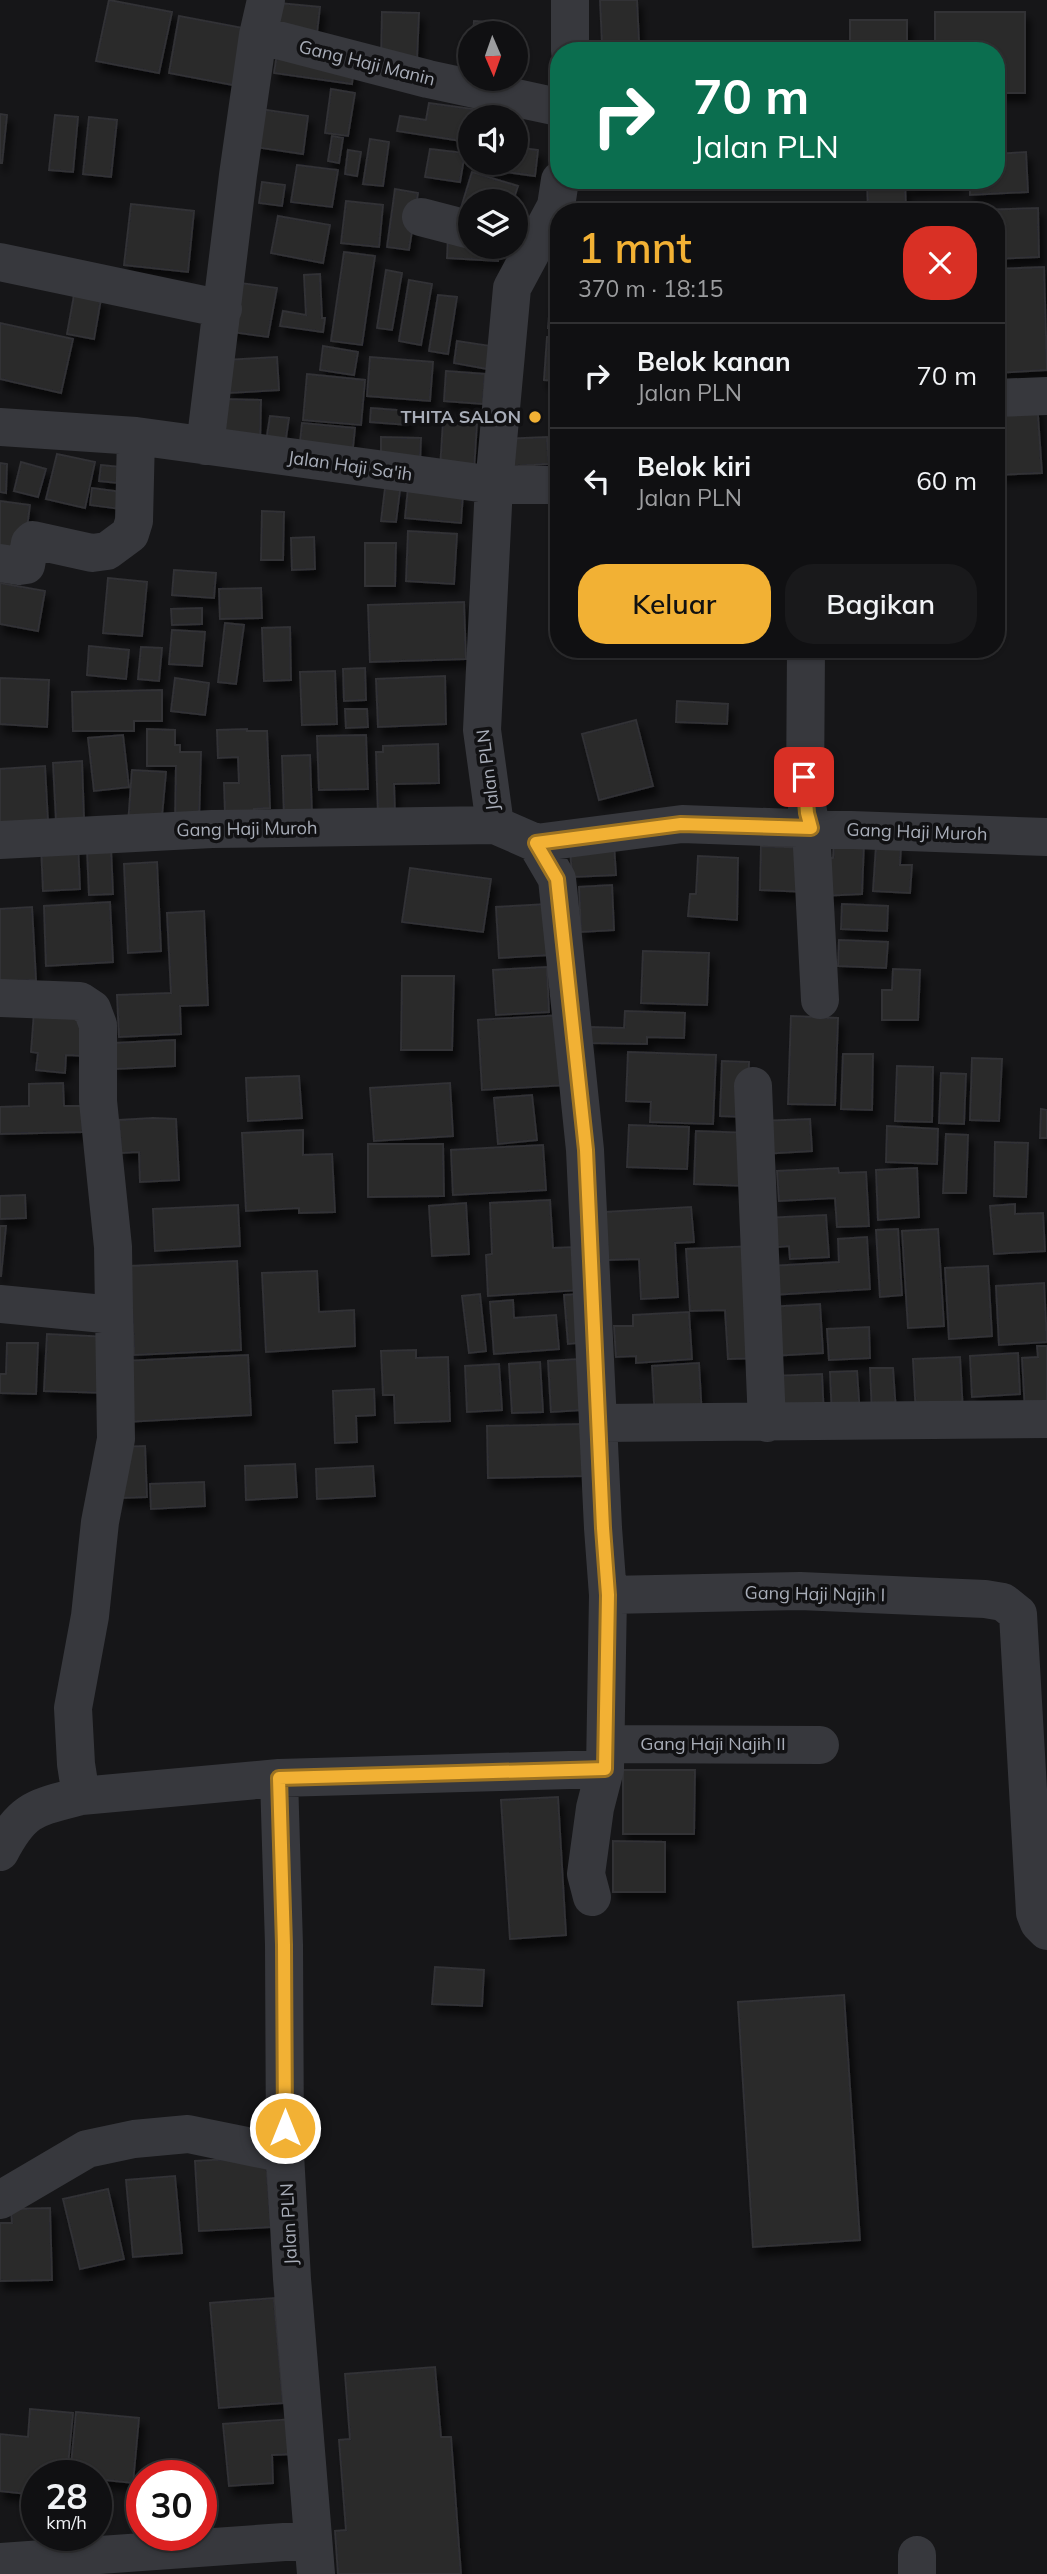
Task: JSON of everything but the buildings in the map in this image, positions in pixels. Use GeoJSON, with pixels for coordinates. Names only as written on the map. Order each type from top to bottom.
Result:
{"type":"FeatureCollection","features":[{"type":"Feature","properties":{"kind":"street"},"geometry":{"type":"LineString","coordinates":[[570,0],[570,42]]}},
{"type":"Feature","properties":{"kind":"street"},"geometry":{"type":"LineString","coordinates":[[205,446],[238,175],[262,17]]}},
{"type":"Feature","properties":{"kind":"street","name":"Gang Haji Manin"},"geometry":{"type":"LineString","coordinates":[[262,17],[428,79],[550,105]]}},
{"type":"Feature","properties":{"kind":"street","name":"Jalan PLN"},"geometry":{"type":"LineString","coordinates":[[528,242],[550,215]]}},
{"type":"Feature","properties":{"kind":"street"},"geometry":{"type":"LineString","coordinates":[[421,218],[458,227]]}},
{"type":"Feature","properties":{"kind":"street","name":"Jalan PLN"},"geometry":{"type":"LineString","coordinates":[[521,259],[512,288],[494,485],[482,730],[495,825],[536,843]]}},
{"type":"Feature","properties":{"kind":"street"},"geometry":{"type":"LineString","coordinates":[[0,262],[223,309]]}},
{"type":"Feature","properties":{"kind":"street"},"geometry":{"type":"LineString","coordinates":[[1005,398],[1047,396]]}},
{"type":"Feature","properties":{"kind":"street","name":"Jalan Haji Sa'ih"},"geometry":{"type":"LineString","coordinates":[[0,427],[136,436],[494,485],[550,485]]}},
{"type":"Feature","properties":{"kind":"street"},"geometry":{"type":"LineString","coordinates":[[0,563],[26,565],[33,540],[92,553],[107,551],[130,534],[134,521],[136,436]]}},
{"type":"Feature","properties":{"kind":"street"},"geometry":{"type":"LineString","coordinates":[[806,658],[804,783],[811,828],[820,1000]]}},
{"type":"Feature","properties":{"kind":"street","name":"Gang Haji Muroh"},"geometry":{"type":"LineString","coordinates":[[536,843],[681,824],[1047,837]]}},
{"type":"Feature","properties":{"kind":"street","name":"Gang Haji Muroh"},"geometry":{"type":"LineString","coordinates":[[0,840],[212,829],[495,825]]}},
{"type":"Feature","properties":{"kind":"street"},"geometry":{"type":"LineString","coordinates":[[536,843],[557,879],[586,1150],[608,1595],[606,1756],[587,1863],[592,1897]]}},
{"type":"Feature","properties":{"kind":"street"},"geometry":{"type":"LineString","coordinates":[[0,998],[80,1001],[92,1009],[98,1025],[98,1101],[113,1247],[116,1439],[100,1522],[90,1616],[73,1708],[81,1796]]}},
{"type":"Feature","properties":{"kind":"street"},"geometry":{"type":"LineString","coordinates":[[753,1086],[768,1423]]}},
{"type":"Feature","properties":{"kind":"street"},"geometry":{"type":"LineString","coordinates":[[0,1304],[114,1315]]}},
{"type":"Feature","properties":{"kind":"street"},"geometry":{"type":"LineString","coordinates":[[600,1423],[1047,1419]]}},
{"type":"Feature","properties":{"kind":"street","name":"Gang Haji Najih I"},"geometry":{"type":"LineString","coordinates":[[608,1595],[800,1591],[985,1599],[1003,1602],[1033,1613]]}},
{"type":"Feature","properties":{"kind":"street"},"geometry":{"type":"LineString","coordinates":[[1033,1613],[1035,1913],[1039,1923],[1047,1931]]}},
{"type":"Feature","properties":{"kind":"street","name":"Gang Haji Najih II"},"geometry":{"type":"LineString","coordinates":[[606,1756],[820,1745]]}},
{"type":"Feature","properties":{"kind":"street"},"geometry":{"type":"LineString","coordinates":[[0,1852],[21,1818],[31,1811],[81,1796],[279,1778],[606,1756]]}},
{"type":"Feature","properties":{"kind":"street","name":"Jalan PLN"},"geometry":{"type":"LineString","coordinates":[[279,1778],[284,1945],[285,2154],[314,2557]]}},
{"type":"Feature","properties":{"kind":"street"},"geometry":{"type":"LineString","coordinates":[[0,2200],[87,2149],[135,2139],[188,2134],[285,2154]]}},
{"type":"Feature","properties":{"kind":"street"},"geometry":{"type":"LineString","coordinates":[[0,2562],[314,2557]]}},
{"type":"Feature","properties":{"kind":"place","name":"THITA SALON"},"geometry":{"type":"Point","coordinates":[535,417]}},
{"type":"Feature","properties":{"kind":"route"},"geometry":{"type":"LineString","coordinates":[[285,2128],[284,1945],[279,1778],[605,1769],[608,1595],[586,1150],[557,879],[536,843],[681,824],[811,828],[804,777]]}}]}
